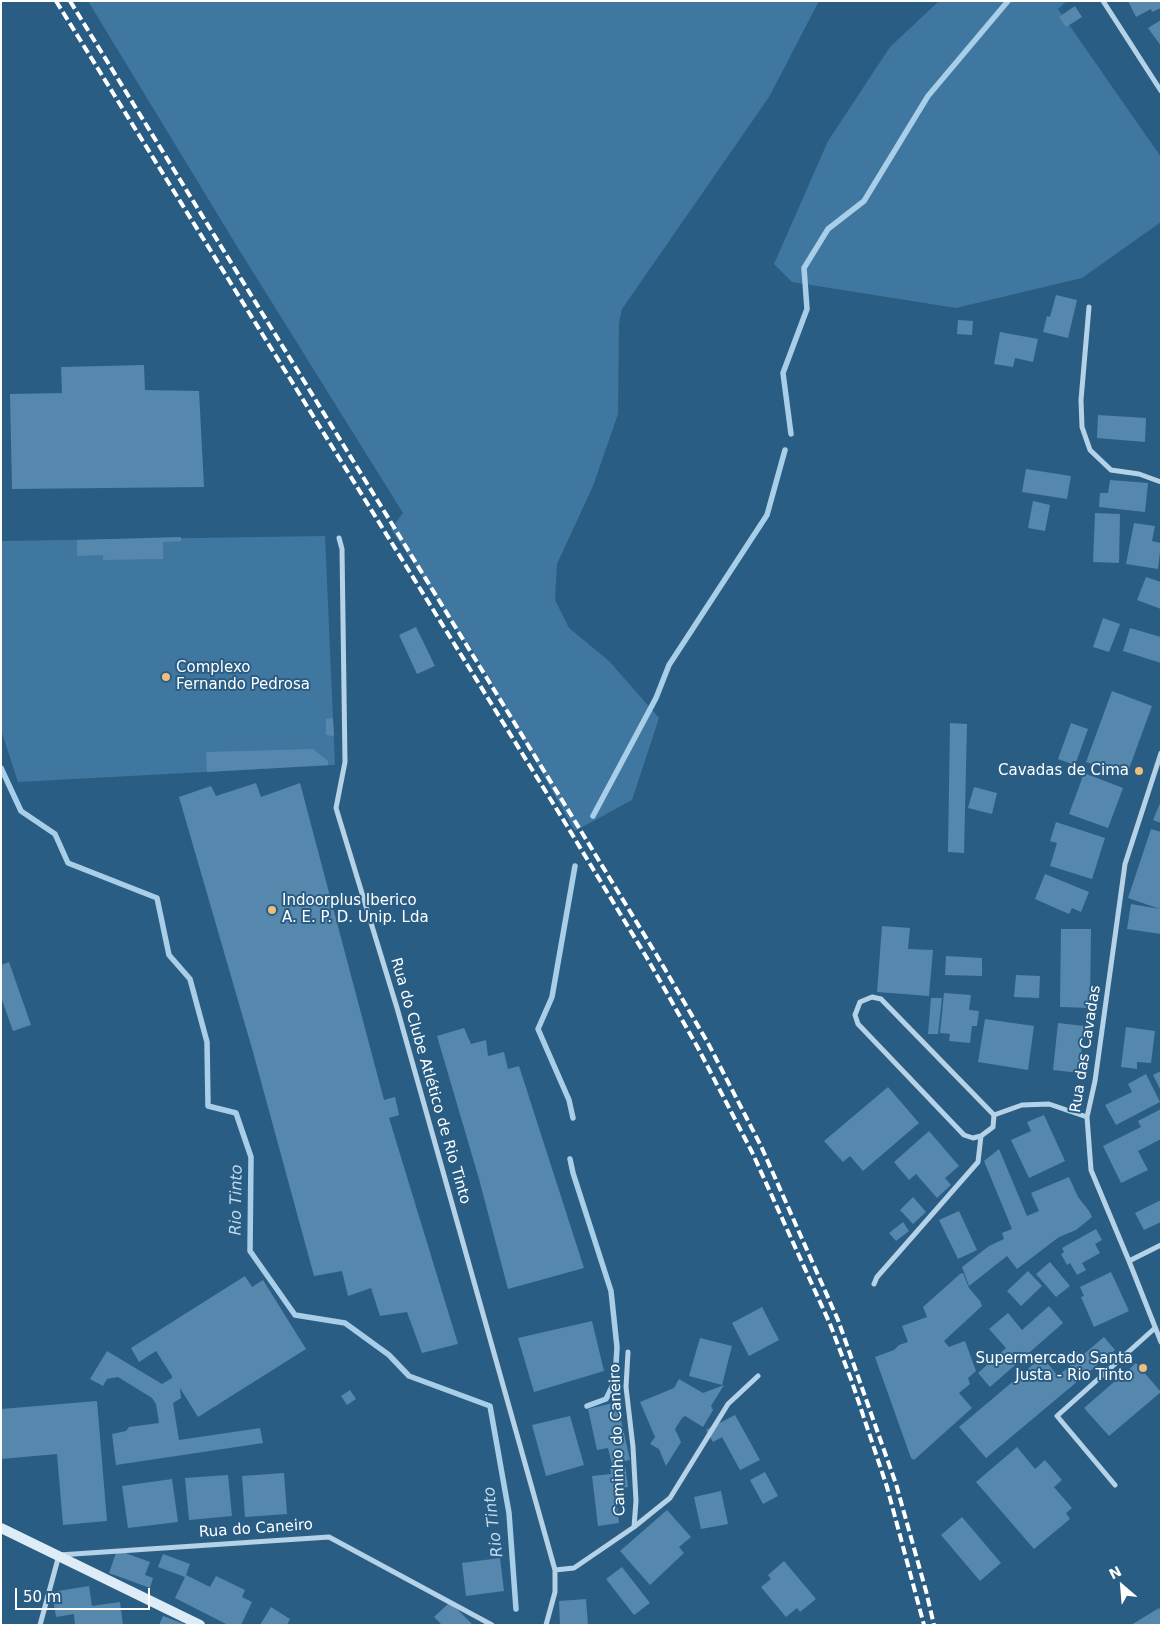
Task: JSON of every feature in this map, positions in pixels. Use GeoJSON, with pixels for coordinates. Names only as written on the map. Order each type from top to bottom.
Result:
{"type":"FeatureCollection","features":[{"type":"Feature","properties":{"kind":"street"},"geometry":{"type":"LineString","coordinates":[[1103,1],[1161,91]]}},
{"type":"Feature","properties":{"kind":"street"},"geometry":{"type":"LineString","coordinates":[[1089,307],[1081,400],[1082,426],[1090,450],[1112,470],[1139,474],[1161,482]]}},
{"type":"Feature","properties":{"kind":"street","name":"Rua do Clube Atlético de Rio Tinto"},"geometry":{"type":"LineString","coordinates":[[339,538],[342,549],[345,762],[336,808],[400,1017],[555,1570],[555,1592],[546,1625]]}},
{"type":"Feature","properties":{"kind":"street","name":"Rua das Cavadas"},"geometry":{"type":"LineString","coordinates":[[1161,753],[1125,864],[1095,1081],[1087,1117],[1091,1170],[1161,1342]]}},
{"type":"Feature","properties":{"kind":"street"},"geometry":{"type":"LineString","coordinates":[[872,997],[881,1000],[994,1115],[993,1127],[981,1136],[973,1138],[964,1135],[858,1024],[855,1015],[860,1002],[872,997]]}},
{"type":"Feature","properties":{"kind":"street"},"geometry":{"type":"LineString","coordinates":[[994,1115],[1022,1105],[1049,1104],[1087,1117]]}},
{"type":"Feature","properties":{"kind":"street"},"geometry":{"type":"LineString","coordinates":[[874,1284],[877,1277],[978,1162],[981,1136]]}},
{"type":"Feature","properties":{"kind":"street"},"geometry":{"type":"LineString","coordinates":[[1129,1261],[1161,1245]]}},
{"type":"Feature","properties":{"kind":"street"},"geometry":{"type":"LineString","coordinates":[[1114,1484],[1057,1416],[1156,1328]]}},
{"type":"Feature","properties":{"kind":"street","name":"Caminho do Caneiro"},"geometry":{"type":"LineString","coordinates":[[628,1352],[626,1387],[633,1447],[636,1501],[634,1527]]}},
{"type":"Feature","properties":{"kind":"street"},"geometry":{"type":"LineString","coordinates":[[555,1570],[574,1568],[634,1527],[670,1498],[728,1404],[758,1376]]}},
{"type":"Feature","properties":{"kind":"street"},"geometry":{"type":"LineString","coordinates":[[1,1528],[200,1625]]}},
{"type":"Feature","properties":{"kind":"street","name":"Rua do Caneiro"},"geometry":{"type":"LineString","coordinates":[[59,1555],[329,1537],[489,1624]]}},
{"type":"Feature","properties":{"kind":"street"},"geometry":{"type":"LineString","coordinates":[[40,1625],[59,1555]]}},
{"type":"Feature","properties":{"kind":"shaded area"},"geometry":{"type":"Polygon","coordinates":[[[88,1],[819,1],[769,97],[622,309],[619,323],[618,414],[593,486],[557,564],[555,600],[569,628],[609,661],[659,718],[632,800],[575,831],[469,644],[465,642],[391,529],[403,513],[238,248],[88,1]]]}},
{"type":"Feature","properties":{"kind":"shaded area"},"geometry":{"type":"Polygon","coordinates":[[[939,1],[1067,1],[1058,9],[1161,157],[1161,222],[1082,278],[956,308],[792,282],[774,264],[828,141],[890,47],[939,1]]]}},
{"type":"Feature","properties":{"kind":"shaded area","name":"Complexo Fernando Pedrosa"},"geometry":{"type":"Polygon","coordinates":[[[325,536],[335,765],[18,782],[1,730],[1,541],[325,536]]]}},
{"type":"Feature","properties":{"kind":"building"},"geometry":{"type":"Polygon","coordinates":[[[1128,1],[1161,1],[1161,8],[1152,12],[1151,9],[1136,17],[1128,1]]]}},
{"type":"Feature","properties":{"kind":"building"},"geometry":{"type":"Polygon","coordinates":[[[1075,6],[1082,17],[1066,27],[1059,17],[1075,6]]]}},
{"type":"Feature","properties":{"kind":"building"},"geometry":{"type":"Polygon","coordinates":[[[1161,20],[1161,46],[1148,28],[1161,20]]]}},
{"type":"Feature","properties":{"kind":"building"},"geometry":{"type":"Polygon","coordinates":[[[1056,295],[1077,300],[1068,338],[1043,332],[1047,316],[1050,317],[1056,295]]]}},
{"type":"Feature","properties":{"kind":"building"},"geometry":{"type":"Polygon","coordinates":[[[958,320],[973,321],[972,335],[957,334],[958,320]]]}},
{"type":"Feature","properties":{"kind":"building"},"geometry":{"type":"Polygon","coordinates":[[[1000,332],[1038,339],[1033,362],[1015,358],[1013,367],[994,364],[1000,332]]]}},
{"type":"Feature","properties":{"kind":"building"},"geometry":{"type":"Polygon","coordinates":[[[144,365],[145,390],[199,391],[204,487],[12,489],[10,394],[62,393],[61,367],[144,365]]]}},
{"type":"Feature","properties":{"kind":"building"},"geometry":{"type":"Polygon","coordinates":[[[1098,415],[1146,418],[1145,442],[1097,438],[1098,415]]]}},
{"type":"Feature","properties":{"kind":"building"},"geometry":{"type":"Polygon","coordinates":[[[1026,469],[1071,476],[1067,499],[1022,492],[1026,469]]]}},
{"type":"Feature","properties":{"kind":"building"},"geometry":{"type":"Polygon","coordinates":[[[1110,480],[1148,483],[1145,512],[1099,507],[1100,493],[1108,493],[1110,480]]]}},
{"type":"Feature","properties":{"kind":"building"},"geometry":{"type":"Polygon","coordinates":[[[1033,501],[1050,505],[1045,531],[1028,528],[1033,501]]]}},
{"type":"Feature","properties":{"kind":"building"},"geometry":{"type":"Polygon","coordinates":[[[1095,513],[1120,514],[1119,563],[1093,562],[1095,513]]]}},
{"type":"Feature","properties":{"kind":"building"},"geometry":{"type":"Polygon","coordinates":[[[1134,523],[1155,526],[1152,541],[1161,543],[1158,569],[1126,564],[1134,523]]]}},
{"type":"Feature","properties":{"kind":"building"},"geometry":{"type":"Polygon","coordinates":[[[181,537],[181,541],[163,542],[163,559],[103,560],[103,555],[77,556],[77,540],[181,537]]]}},
{"type":"Feature","properties":{"kind":"building"},"geometry":{"type":"Polygon","coordinates":[[[1146,577],[1161,582],[1161,609],[1137,600],[1146,577]]]}},
{"type":"Feature","properties":{"kind":"building"},"geometry":{"type":"Polygon","coordinates":[[[1103,618],[1120,624],[1109,652],[1093,647],[1103,618]]]}},
{"type":"Feature","properties":{"kind":"building"},"geometry":{"type":"Polygon","coordinates":[[[416,627],[435,666],[417,674],[399,635],[416,627]]]}},
{"type":"Feature","properties":{"kind":"building"},"geometry":{"type":"Polygon","coordinates":[[[1130,628],[1161,637],[1161,663],[1123,651],[1130,628]]]}},
{"type":"Feature","properties":{"kind":"building"},"geometry":{"type":"Polygon","coordinates":[[[1112,691],[1152,706],[1126,777],[1086,762],[1112,691]]]}},
{"type":"Feature","properties":{"kind":"building"},"geometry":{"type":"Polygon","coordinates":[[[333,718],[334,736],[326,735],[326,719],[333,718]]]}},
{"type":"Feature","properties":{"kind":"building"},"geometry":{"type":"Polygon","coordinates":[[[950,723],[967,724],[964,853],[948,852],[950,723]]]}},
{"type":"Feature","properties":{"kind":"building"},"geometry":{"type":"Polygon","coordinates":[[[1071,723],[1088,729],[1075,765],[1058,759],[1071,723]]]}},
{"type":"Feature","properties":{"kind":"building"},"geometry":{"type":"Polygon","coordinates":[[[313,749],[328,761],[328,765],[207,772],[206,752],[313,749]]]}},
{"type":"Feature","properties":{"kind":"building"},"geometry":{"type":"Polygon","coordinates":[[[1084,773],[1123,788],[1108,828],[1069,814],[1084,773]]]}},
{"type":"Feature","properties":{"kind":"building"},"geometry":{"type":"Polygon","coordinates":[[[256,783],[261,797],[300,783],[384,1100],[395,1097],[399,1115],[389,1118],[458,1344],[422,1353],[407,1312],[380,1316],[371,1288],[348,1296],[342,1271],[314,1276],[253,1052],[179,797],[211,786],[216,796],[256,783]]]}},
{"type":"Feature","properties":{"kind":"building"},"geometry":{"type":"Polygon","coordinates":[[[974,787],[997,793],[992,814],[968,808],[974,787]]]}},
{"type":"Feature","properties":{"kind":"building"},"geometry":{"type":"Polygon","coordinates":[[[1161,801],[1161,823],[1153,820],[1161,801]]]}},
{"type":"Feature","properties":{"kind":"building"},"geometry":{"type":"Polygon","coordinates":[[[1056,822],[1105,838],[1092,879],[1050,866],[1057,843],[1050,841],[1056,822]]]}},
{"type":"Feature","properties":{"kind":"building"},"geometry":{"type":"Polygon","coordinates":[[[1151,829],[1161,832],[1161,934],[1127,929],[1131,904],[1160,909],[1128,898],[1151,829]]]}},
{"type":"Feature","properties":{"kind":"building"},"geometry":{"type":"Polygon","coordinates":[[[1045,874],[1089,892],[1081,912],[1072,908],[1069,914],[1035,899],[1045,874]]]}},
{"type":"Feature","properties":{"kind":"building"},"geometry":{"type":"Polygon","coordinates":[[[882,926],[910,928],[908,949],[933,950],[929,996],[877,992],[882,926]]]}},
{"type":"Feature","properties":{"kind":"building"},"geometry":{"type":"Polygon","coordinates":[[[1061,929],[1091,929],[1090,1008],[1060,1007],[1061,929]]]}},
{"type":"Feature","properties":{"kind":"building"},"geometry":{"type":"Polygon","coordinates":[[[946,956],[982,958],[982,976],[945,975],[946,956]]]}},
{"type":"Feature","properties":{"kind":"building"},"geometry":{"type":"Polygon","coordinates":[[[9,962],[31,1025],[13,1031],[1,997],[1,965],[9,962]]]}},
{"type":"Feature","properties":{"kind":"building"},"geometry":{"type":"Polygon","coordinates":[[[1016,975],[1040,976],[1039,998],[1014,997],[1016,975]]]}},
{"type":"Feature","properties":{"kind":"building"},"geometry":{"type":"Polygon","coordinates":[[[944,993],[971,995],[969,1010],[979,1011],[977,1026],[972,1026],[970,1043],[949,1041],[950,1034],[940,1033],[944,993]]]}},
{"type":"Feature","properties":{"kind":"building"},"geometry":{"type":"Polygon","coordinates":[[[931,998],[942,998],[938,1034],[928,1034],[931,998]]]}},
{"type":"Feature","properties":{"kind":"building"},"geometry":{"type":"Polygon","coordinates":[[[985,1019],[1034,1026],[1028,1070],[978,1062],[985,1019]]]}},
{"type":"Feature","properties":{"kind":"building"},"geometry":{"type":"Polygon","coordinates":[[[1058,1023],[1084,1026],[1079,1073],[1053,1070],[1058,1023]]]}},
{"type":"Feature","properties":{"kind":"building"},"geometry":{"type":"Polygon","coordinates":[[[1126,1027],[1155,1031],[1151,1063],[1137,1062],[1137,1069],[1121,1067],[1126,1027]]]}},
{"type":"Feature","properties":{"kind":"building"},"geometry":{"type":"Polygon","coordinates":[[[464,1028],[471,1044],[486,1040],[488,1056],[504,1052],[508,1069],[519,1066],[584,1268],[508,1289],[479,1179],[437,1036],[464,1028]]]}},
{"type":"Feature","properties":{"kind":"building"},"geometry":{"type":"Polygon","coordinates":[[[1161,1071],[1161,1091],[1153,1075],[1161,1071]]]}},
{"type":"Feature","properties":{"kind":"building"},"geometry":{"type":"Polygon","coordinates":[[[1146,1074],[1160,1102],[1116,1125],[1105,1105],[1132,1092],[1128,1084],[1146,1074]]]}},
{"type":"Feature","properties":{"kind":"building"},"geometry":{"type":"Polygon","coordinates":[[[888,1087],[919,1123],[863,1171],[850,1156],[843,1162],[824,1141],[888,1087]]]}},
{"type":"Feature","properties":{"kind":"building"},"geometry":{"type":"Polygon","coordinates":[[[1161,1109],[1161,1139],[1138,1151],[1148,1170],[1121,1183],[1103,1146],[1141,1127],[1138,1121],[1161,1109]]]}},
{"type":"Feature","properties":{"kind":"building"},"geometry":{"type":"Polygon","coordinates":[[[1044,1115],[1065,1161],[1029,1178],[1011,1140],[1031,1131],[1027,1122],[1044,1115]]]}},
{"type":"Feature","properties":{"kind":"building"},"geometry":{"type":"Polygon","coordinates":[[[929,1131],[959,1166],[945,1178],[951,1185],[937,1198],[916,1174],[909,1180],[894,1162],[929,1131]]]}},
{"type":"Feature","properties":{"kind":"building"},"geometry":{"type":"Polygon","coordinates":[[[999,1149],[1027,1216],[1039,1211],[1031,1193],[1069,1177],[1078,1197],[1092,1217],[1076,1230],[1059,1237],[1017,1269],[1007,1256],[969,1286],[962,1267],[989,1246],[1004,1239],[1002,1233],[1012,1229],[984,1161],[999,1149]]]}},
{"type":"Feature","properties":{"kind":"building"},"geometry":{"type":"Polygon","coordinates":[[[913,1197],[926,1212],[913,1224],[900,1210],[913,1197]]]}},
{"type":"Feature","properties":{"kind":"building"},"geometry":{"type":"Polygon","coordinates":[[[1161,1200],[1161,1222],[1144,1230],[1135,1213],[1161,1200]]]}},
{"type":"Feature","properties":{"kind":"building"},"geometry":{"type":"Polygon","coordinates":[[[959,1211],[977,1250],[958,1259],[939,1220],[959,1211]]]}},
{"type":"Feature","properties":{"kind":"building"},"geometry":{"type":"Polygon","coordinates":[[[903,1222],[909,1231],[896,1241],[889,1233],[903,1222]]]}},
{"type":"Feature","properties":{"kind":"building"},"geometry":{"type":"Polygon","coordinates":[[[1096,1229],[1102,1240],[1095,1244],[1100,1253],[1082,1263],[1086,1270],[1077,1275],[1070,1263],[1067,1265],[1061,1254],[1064,1252],[1062,1248],[1096,1229]]]}},
{"type":"Feature","properties":{"kind":"building"},"geometry":{"type":"Polygon","coordinates":[[[1050,1262],[1070,1286],[1056,1297],[1036,1274],[1050,1262]]]}},
{"type":"Feature","properties":{"kind":"building"},"geometry":{"type":"Polygon","coordinates":[[[1028,1271],[1042,1286],[1021,1306],[1007,1291],[1028,1271]]]}},
{"type":"Feature","properties":{"kind":"building"},"geometry":{"type":"Polygon","coordinates":[[[1111,1272],[1129,1311],[1094,1327],[1081,1297],[1084,1296],[1080,1287],[1111,1272]]]}},
{"type":"Feature","properties":{"kind":"building"},"geometry":{"type":"Polygon","coordinates":[[[963,1273],[969,1288],[982,1306],[944,1341],[949,1347],[965,1341],[976,1371],[968,1378],[970,1384],[959,1393],[972,1408],[914,1460],[911,1458],[875,1357],[908,1342],[902,1326],[927,1317],[923,1307],[963,1273]]]}},
{"type":"Feature","properties":{"kind":"building"},"geometry":{"type":"Polygon","coordinates":[[[245,1276],[252,1287],[263,1280],[306,1349],[198,1417],[180,1388],[181,1398],[173,1403],[179,1440],[260,1428],[263,1443],[116,1465],[112,1434],[126,1431],[129,1427],[159,1423],[156,1404],[152,1398],[118,1377],[107,1379],[103,1386],[90,1379],[107,1351],[162,1384],[172,1378],[172,1376],[156,1351],[139,1362],[131,1348],[245,1276]]]}},
{"type":"Feature","properties":{"kind":"building"},"geometry":{"type":"Polygon","coordinates":[[[1049,1306],[1063,1323],[990,1387],[978,1373],[1006,1348],[989,1329],[1008,1313],[1022,1330],[1049,1306]]]}},
{"type":"Feature","properties":{"kind":"building"},"geometry":{"type":"Polygon","coordinates":[[[762,1307],[779,1340],[749,1356],[732,1323],[762,1307]]]}},
{"type":"Feature","properties":{"kind":"building"},"geometry":{"type":"Polygon","coordinates":[[[592,1321],[604,1371],[534,1392],[518,1338],[592,1321]]]}},
{"type":"Feature","properties":{"kind":"building"},"geometry":{"type":"Polygon","coordinates":[[[1104,1337],[1115,1350],[986,1458],[959,1427],[1042,1357],[1058,1376],[1104,1337]]]}},
{"type":"Feature","properties":{"kind":"building"},"geometry":{"type":"Polygon","coordinates":[[[700,1338],[732,1346],[722,1385],[689,1376],[700,1338]]]}},
{"type":"Feature","properties":{"kind":"building"},"geometry":{"type":"Polygon","coordinates":[[[1136,1363],[1161,1392],[1109,1436],[1084,1408],[1136,1363]]]}},
{"type":"Feature","properties":{"kind":"building"},"geometry":{"type":"Polygon","coordinates":[[[679,1379],[703,1393],[724,1385],[711,1406],[713,1410],[703,1427],[685,1416],[682,1418],[675,1429],[681,1442],[666,1466],[659,1449],[650,1444],[655,1437],[640,1402],[674,1388],[679,1379]]]}},
{"type":"Feature","properties":{"kind":"building"},"geometry":{"type":"Polygon","coordinates":[[[350,1390],[356,1399],[347,1405],[341,1396],[350,1390]]]}},
{"type":"Feature","properties":{"kind":"building"},"geometry":{"type":"Polygon","coordinates":[[[97,1401],[107,1521],[63,1525],[57,1454],[1,1459],[1,1409],[97,1401]]]}},
{"type":"Feature","properties":{"kind":"building"},"geometry":{"type":"Polygon","coordinates":[[[617,1402],[630,1460],[612,1464],[608,1448],[597,1450],[588,1409],[617,1402]]]}},
{"type":"Feature","properties":{"kind":"building"},"geometry":{"type":"Polygon","coordinates":[[[735,1415],[760,1460],[740,1470],[722,1437],[713,1442],[706,1430],[735,1415]]]}},
{"type":"Feature","properties":{"kind":"building"},"geometry":{"type":"Polygon","coordinates":[[[570,1416],[584,1465],[546,1476],[532,1425],[570,1416]]]}},
{"type":"Feature","properties":{"kind":"building"},"geometry":{"type":"Polygon","coordinates":[[[1017,1447],[1035,1469],[1045,1460],[1062,1480],[1054,1487],[1072,1508],[1066,1513],[1070,1519],[1034,1549],[976,1482],[1017,1447]]]}},
{"type":"Feature","properties":{"kind":"building"},"geometry":{"type":"Polygon","coordinates":[[[625,1466],[628,1487],[615,1489],[619,1523],[598,1526],[592,1476],[611,1474],[610,1468],[625,1466]]]}},
{"type":"Feature","properties":{"kind":"building"},"geometry":{"type":"Polygon","coordinates":[[[765,1472],[778,1496],[763,1504],[750,1480],[765,1472]]]}},
{"type":"Feature","properties":{"kind":"building"},"geometry":{"type":"Polygon","coordinates":[[[284,1473],[287,1514],[245,1517],[242,1476],[284,1473]]]}},
{"type":"Feature","properties":{"kind":"building"},"geometry":{"type":"Polygon","coordinates":[[[228,1475],[232,1516],[189,1520],[185,1478],[228,1475]]]}},
{"type":"Feature","properties":{"kind":"building"},"geometry":{"type":"Polygon","coordinates":[[[172,1479],[178,1522],[128,1528],[122,1486],[172,1479]]]}},
{"type":"Feature","properties":{"kind":"building"},"geometry":{"type":"Polygon","coordinates":[[[721,1491],[728,1524],[701,1529],[694,1497],[721,1491]]]}},
{"type":"Feature","properties":{"kind":"building"},"geometry":{"type":"Polygon","coordinates":[[[667,1510],[691,1537],[679,1547],[684,1553],[650,1585],[620,1551],[667,1510]]]}},
{"type":"Feature","properties":{"kind":"building"},"geometry":{"type":"Polygon","coordinates":[[[962,1517],[1001,1563],[980,1581],[941,1535],[962,1517]]]}},
{"type":"Feature","properties":{"kind":"building"},"geometry":{"type":"Polygon","coordinates":[[[117,1550],[150,1562],[145,1575],[153,1578],[150,1588],[109,1573],[117,1550]]]}},
{"type":"Feature","properties":{"kind":"building"},"geometry":{"type":"Polygon","coordinates":[[[163,1554],[190,1564],[186,1575],[210,1587],[216,1576],[245,1590],[242,1597],[252,1602],[241,1625],[228,1625],[175,1598],[185,1577],[158,1567],[163,1554]]]}},
{"type":"Feature","properties":{"kind":"building"},"geometry":{"type":"Polygon","coordinates":[[[500,1558],[504,1591],[466,1596],[462,1563],[500,1558]]]}},
{"type":"Feature","properties":{"kind":"building"},"geometry":{"type":"Polygon","coordinates":[[[784,1561],[816,1599],[800,1612],[797,1608],[786,1617],[761,1587],[771,1579],[768,1575],[784,1561]]]}},
{"type":"Feature","properties":{"kind":"building"},"geometry":{"type":"Polygon","coordinates":[[[622,1567],[650,1603],[634,1615],[606,1579],[622,1567]]]}},
{"type":"Feature","properties":{"kind":"building"},"geometry":{"type":"Polygon","coordinates":[[[89,1586],[92,1606],[120,1602],[123,1625],[75,1625],[74,1614],[56,1617],[52,1592],[89,1586]]]}},
{"type":"Feature","properties":{"kind":"building"},"geometry":{"type":"Polygon","coordinates":[[[586,1599],[588,1625],[560,1625],[559,1601],[586,1599]]]}},
{"type":"Feature","properties":{"kind":"building"},"geometry":{"type":"Polygon","coordinates":[[[450,1602],[473,1625],[442,1625],[434,1617],[450,1602]]]}},
{"type":"Feature","properties":{"kind":"building"},"geometry":{"type":"Polygon","coordinates":[[[271,1607],[290,1619],[287,1625],[260,1625],[271,1607]]]}},
{"type":"Feature","properties":{"kind":"building"},"geometry":{"type":"Polygon","coordinates":[[[1159,1608],[1161,1611],[1161,1625],[1131,1625],[1159,1608]]]}},
{"type":"Feature","properties":{"kind":"building"},"geometry":{"type":"Polygon","coordinates":[[[163,1616],[187,1625],[159,1625],[163,1616]]]}},
{"type":"Feature","properties":{"kind":"waterway"},"geometry":{"type":"LineString","coordinates":[[791,434],[783,373],[807,309],[804,268],[828,229],[864,201],[928,96],[1008,1]]}},
{"type":"Feature","properties":{"kind":"waterway"},"geometry":{"type":"LineString","coordinates":[[593,816],[656,698],[669,665],[767,515],[785,450]]}},
{"type":"Feature","properties":{"kind":"waterway","name":"Rio Tinto"},"geometry":{"type":"LineString","coordinates":[[1,768],[21,811],[55,834],[68,863],[157,898],[169,955],[190,979],[207,1042],[208,1106],[236,1113],[251,1157],[250,1251],[295,1315],[345,1323],[389,1355],[409,1376],[490,1406],[509,1513],[516,1609]]}},
{"type":"Feature","properties":{"kind":"waterway"},"geometry":{"type":"LineString","coordinates":[[573,1118],[569,1100],[538,1029],[552,997],[575,866]]}},
{"type":"Feature","properties":{"kind":"waterway"},"geometry":{"type":"LineString","coordinates":[[570,1159],[611,1291],[617,1347],[615,1381],[606,1399],[587,1406]]}},
{"type":"Feature","properties":{"kind":"railway"},"geometry":{"type":"LineString","coordinates":[[56,1],[564,821],[647,958],[698,1048],[752,1152],[830,1324],[852,1382],[887,1487],[924,1625]]}},
{"type":"Feature","properties":{"kind":"railway"},"geometry":{"type":"LineString","coordinates":[[70,1],[573,818],[708,1043],[761,1146],[838,1320],[896,1484],[934,1625]]}},
{"type":"Feature","properties":{"kind":"place","name":"Complexo Fernando Pedrosa"},"geometry":{"type":"Point","coordinates":[166,677]}},
{"type":"Feature","properties":{"kind":"place","name":"Cavadas de Cima"},"geometry":{"type":"Point","coordinates":[1139,771]}},
{"type":"Feature","properties":{"kind":"place","name":"Indoorplus Iberico A. E. P. D. Unip. Lda"},"geometry":{"type":"Point","coordinates":[272,910]}},
{"type":"Feature","properties":{"kind":"place","name":"Supermercado Santa Justa - Rio Tinto"},"geometry":{"type":"Point","coordinates":[1143,1368]}}]}
